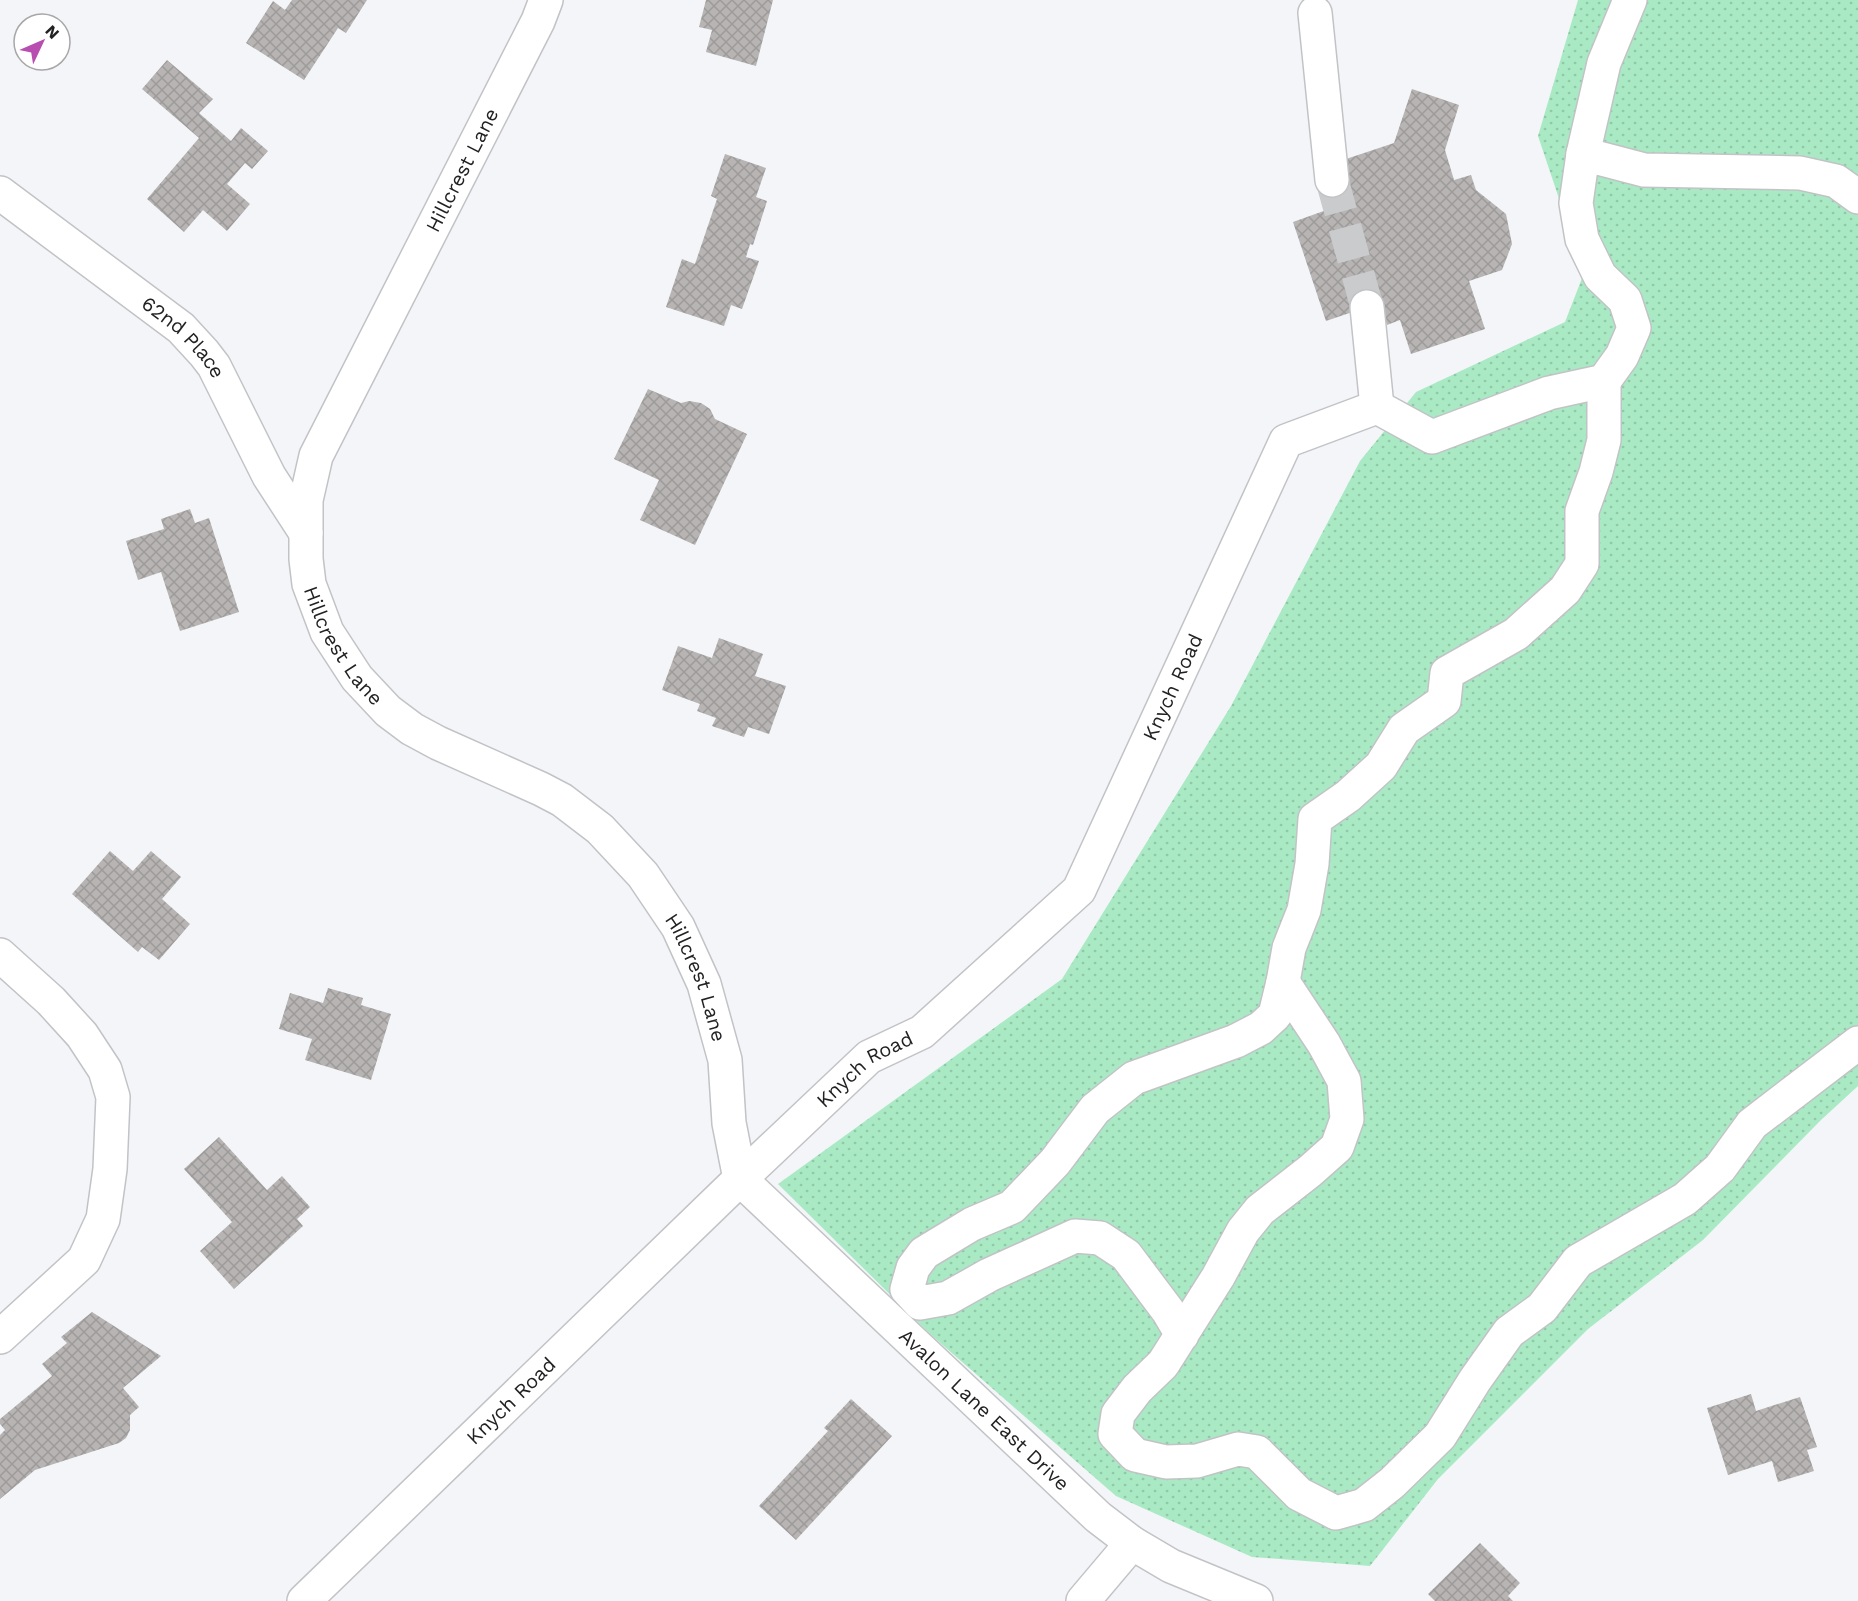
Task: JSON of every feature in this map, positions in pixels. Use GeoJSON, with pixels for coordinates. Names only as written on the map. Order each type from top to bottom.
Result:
{"type":"FeatureCollection","features":[{"type":"Feature","properties":{"kind":"street","name":"Hillcrest Lane"},"geometry":{"type":"LineString","coordinates":[[546,0],[538,21],[318,452],[306,500],[306,559],[309,584],[327,632],[357,678],[388,711],[412,729],[438,743],[562,800],[600,829],[637,869],[678,927],[704,984],[725,1060],[729,1123],[740,1179]]}},
{"type":"Feature","properties":{"kind":"street"},"geometry":{"type":"LineString","coordinates":[[1182,1335],[1168,1311],[1126,1255],[1100,1238],[1075,1236],[989,1275],[948,1298],[920,1303],[907,1289],[914,1268],[924,1253],[972,1224],[1012,1207],[1054,1162],[1095,1109],[1134,1078],[1236,1041],[1261,1028],[1275,1015],[1289,948],[1304,910],[1312,864],[1315,819],[1348,796],[1381,766],[1404,729],[1444,701],[1447,673],[1516,633],[1565,590],[1582,564],[1582,511],[1596,472],[1604,440],[1604,381],[1622,356],[1634,328],[1625,300],[1600,276],[1582,239],[1576,203],[1583,154],[1604,63],[1630,0]]}},
{"type":"Feature","properties":{"kind":"street"},"geometry":{"type":"LineString","coordinates":[[1315,13],[1332,180]]}},
{"type":"Feature","properties":{"kind":"street"},"geometry":{"type":"LineString","coordinates":[[1583,154],[1644,170],[1800,173],[1836,181],[1858,197]]}},
{"type":"Feature","properties":{"kind":"street","name":"62nd Place"},"geometry":{"type":"LineString","coordinates":[[0,193],[181,328],[204,353],[214,366],[269,476],[306,533]]}},
{"type":"Feature","properties":{"kind":"street"},"geometry":{"type":"LineString","coordinates":[[1367,307],[1377,407],[1432,437],[1549,393],[1604,381]]}},
{"type":"Feature","properties":{"kind":"street","name":"Knych Road"},"geometry":{"type":"LineString","coordinates":[[304,1601],[740,1179],[869,1058],[922,1032],[1079,890],[1286,441],[1377,407]]}},
{"type":"Feature","properties":{"kind":"street"},"geometry":{"type":"LineString","coordinates":[[0,955],[51,1001],[82,1035],[105,1070],[113,1097],[110,1169],[103,1219],[84,1260],[0,1337]]}},
{"type":"Feature","properties":{"kind":"street"},"geometry":{"type":"LineString","coordinates":[[1283,982],[1324,1044],[1344,1081],[1347,1119],[1337,1147],[1260,1210],[1243,1231],[1218,1277],[1163,1364],[1137,1389],[1118,1414],[1115,1434],[1135,1455],[1166,1462],[1197,1461],[1238,1449],[1257,1452],[1299,1494],[1336,1513],[1364,1505],[1392,1483],[1440,1436],[1509,1332],[1542,1308],[1578,1261],[1684,1199],[1720,1168],[1752,1124],[1858,1043]]}},
{"type":"Feature","properties":{"kind":"street","name":"Avalon Lane East Drive"},"geometry":{"type":"LineString","coordinates":[[740,1179],[1098,1517],[1132,1543],[1171,1566],[1256,1601]]}},
{"type":"Feature","properties":{"kind":"street"},"geometry":{"type":"LineString","coordinates":[[1083,1601],[1132,1543]]}},
{"type":"Feature","properties":{"kind":"green space"},"geometry":{"type":"Polygon","coordinates":[[[1578,0],[1858,0],[1858,1086],[1821,1120],[1703,1240],[1588,1329],[1438,1479],[1370,1566],[1252,1557],[1116,1496],[930,1334],[778,1184],[1062,979],[1231,706],[1360,461],[1416,392],[1565,322],[1584,273],[1538,136],[1578,0]]]}},
{"type":"Feature","properties":{"kind":"building"},"geometry":{"type":"Polygon","coordinates":[[[292,0],[367,0],[346,33],[338,28],[304,80],[246,43],[273,1],[285,10],[292,0]]]}},
{"type":"Feature","properties":{"kind":"building"},"geometry":{"type":"Polygon","coordinates":[[[706,0],[773,0],[756,66],[706,52],[712,30],[699,27],[706,0]]]}},
{"type":"Feature","properties":{"kind":"building"},"geometry":{"type":"Polygon","coordinates":[[[167,60],[213,99],[199,113],[231,141],[241,128],[268,151],[252,169],[245,163],[227,184],[250,204],[227,231],[203,210],[184,232],[147,199],[199,138],[142,89],[167,60]]]}},
{"type":"Feature","properties":{"kind":"building"},"geometry":{"type":"Polygon","coordinates":[[[1412,89],[1459,105],[1445,150],[1454,180],[1471,175],[1476,190],[1506,214],[1512,244],[1502,270],[1469,281],[1485,329],[1411,354],[1400,320],[1387,325],[1379,303],[1326,321],[1293,222],[1332,208],[1323,183],[1340,161],[1394,143],[1412,89]]]}},
{"type":"Feature","properties":{"kind":"building"},"geometry":{"type":"Polygon","coordinates":[[[725,154],[766,168],[756,197],[767,201],[753,245],[750,244],[746,257],[759,261],[742,309],[731,305],[724,326],[666,307],[682,259],[695,264],[717,199],[711,196],[725,154]]]}},
{"type":"Feature","properties":{"kind":"building"},"geometry":{"type":"Polygon","coordinates":[[[648,389],[681,403],[689,401],[701,403],[710,409],[715,419],[747,434],[695,545],[640,520],[659,480],[614,459],[648,389]]]}},
{"type":"Feature","properties":{"kind":"building"},"geometry":{"type":"Polygon","coordinates":[[[190,509],[195,523],[209,518],[239,612],[180,631],[161,572],[138,580],[126,541],[164,529],[161,519],[190,509]]]}},
{"type":"Feature","properties":{"kind":"building"},"geometry":{"type":"Polygon","coordinates":[[[719,638],[763,654],[755,676],[786,686],[769,734],[748,727],[744,737],[712,726],[716,718],[697,711],[700,704],[662,690],[678,646],[712,658],[719,638]]]}},
{"type":"Feature","properties":{"kind":"building"},"geometry":{"type":"Polygon","coordinates":[[[110,851],[133,871],[151,851],[181,877],[162,899],[190,924],[159,960],[142,947],[138,952],[72,894],[110,851]]]}},
{"type":"Feature","properties":{"kind":"building"},"geometry":{"type":"Polygon","coordinates":[[[328,988],[363,998],[361,1005],[391,1014],[371,1080],[305,1060],[312,1039],[279,1029],[290,993],[323,1003],[328,988]]]}},
{"type":"Feature","properties":{"kind":"building"},"geometry":{"type":"Polygon","coordinates":[[[219,1137],[267,1190],[282,1176],[310,1207],[297,1219],[303,1226],[234,1289],[200,1251],[232,1222],[184,1169],[219,1137]]]}},
{"type":"Feature","properties":{"kind":"building"},"geometry":{"type":"Polygon","coordinates":[[[92,1312],[161,1356],[123,1388],[139,1407],[130,1415],[130,1430],[126,1438],[119,1443],[35,1470],[0,1499],[0,1435],[5,1430],[0,1424],[0,1419],[52,1376],[42,1364],[67,1343],[61,1337],[92,1312]]]}},
{"type":"Feature","properties":{"kind":"building"},"geometry":{"type":"Polygon","coordinates":[[[1751,1394],[1756,1411],[1800,1397],[1817,1447],[1807,1450],[1814,1471],[1778,1482],[1772,1461],[1728,1475],[1707,1408],[1751,1394]]]}},
{"type":"Feature","properties":{"kind":"building"},"geometry":{"type":"Polygon","coordinates":[[[851,1399],[892,1436],[796,1540],[759,1506],[828,1431],[824,1428],[851,1399]]]}},
{"type":"Feature","properties":{"kind":"building"},"geometry":{"type":"Polygon","coordinates":[[[1480,1543],[1520,1583],[1508,1596],[1513,1601],[1435,1601],[1428,1594],[1480,1543]]]}},
{"type":"Feature","properties":{"kind":"tunnel"},"geometry":{"type":"LineString","coordinates":[[1332,180],[1367,307]]}}]}
